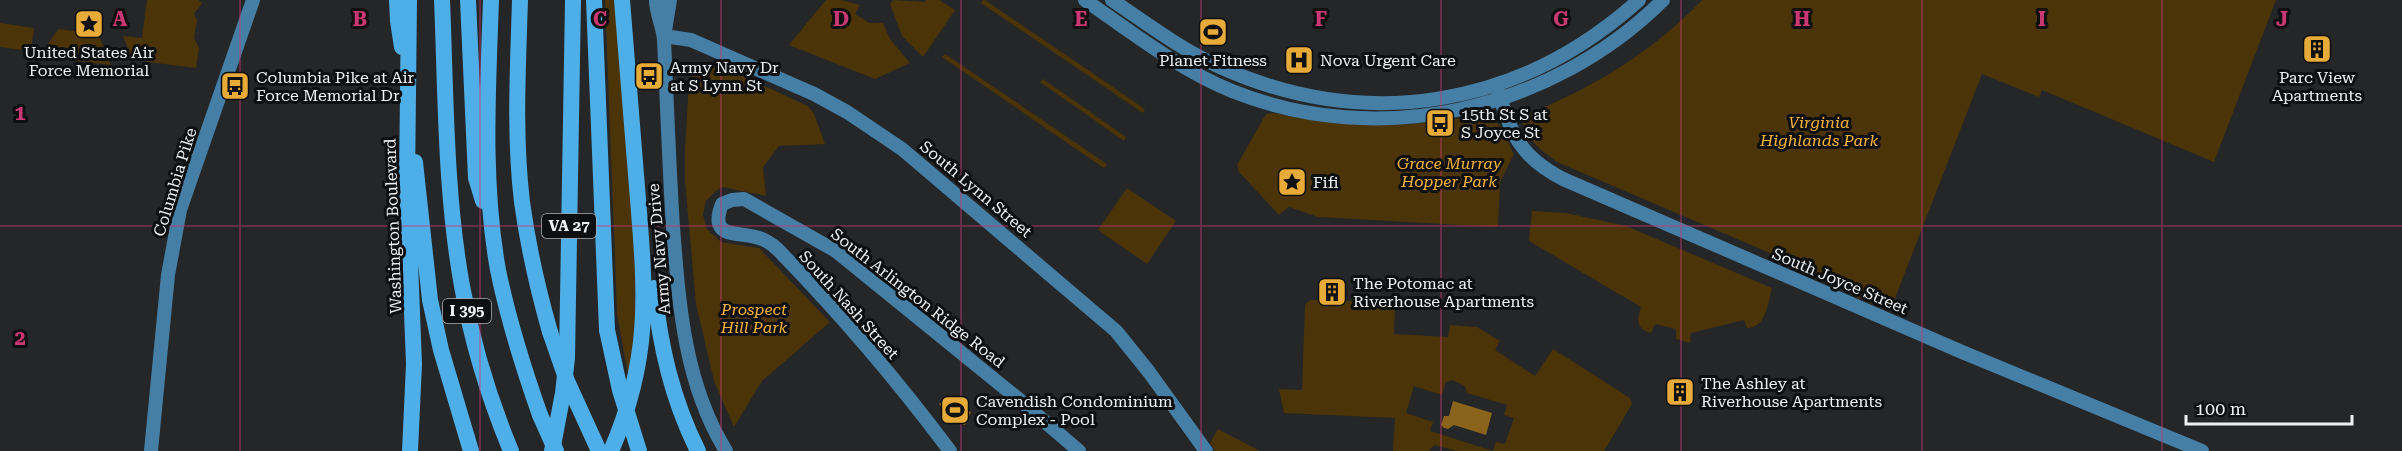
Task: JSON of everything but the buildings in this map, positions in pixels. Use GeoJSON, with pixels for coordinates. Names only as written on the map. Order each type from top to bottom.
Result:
{"type":"FeatureCollection","features":[{"type":"Feature","properties":{"kind":"highway"},"geometry":{"type":"LineString","coordinates":[[397,0],[398,21],[408,77]]}},
{"type":"Feature","properties":{"kind":"highway","name":"Washington Boulevard"},"geometry":{"type":"LineString","coordinates":[[409,0],[407,186],[414,364],[410,451]]}},
{"type":"Feature","properties":{"kind":"highway","name":"I 395"},"geometry":{"type":"LineString","coordinates":[[442,0],[451,195],[462,286],[484,376],[511,451]]}},
{"type":"Feature","properties":{"kind":"highway"},"geometry":{"type":"LineString","coordinates":[[468,0],[476,178],[494,239],[512,330],[540,415],[556,451]]}},
{"type":"Feature","properties":{"kind":"highway"},"geometry":{"type":"LineString","coordinates":[[491,0],[487,147],[494,239]]}},
{"type":"Feature","properties":{"kind":"highway"},"geometry":{"type":"LineString","coordinates":[[520,0],[518,133],[522,201],[532,261],[550,333],[567,381],[599,451]]}},
{"type":"Feature","properties":{"kind":"highway"},"geometry":{"type":"LineString","coordinates":[[518,62],[529,0]]}},
{"type":"Feature","properties":{"kind":"highway","name":"VA 27"},"geometry":{"type":"LineString","coordinates":[[552,451],[562,402],[567,358],[573,0]]}},
{"type":"Feature","properties":{"kind":"highway"},"geometry":{"type":"LineString","coordinates":[[594,0],[607,330],[620,390],[639,451]]}},
{"type":"Feature","properties":{"kind":"highway"},"geometry":{"type":"LineString","coordinates":[[611,451],[632,398],[640,359],[644,321],[644,284],[637,180],[622,0]]}},
{"type":"Feature","properties":{"kind":"highway"},"geometry":{"type":"LineString","coordinates":[[626,43],[629,0]]}},
{"type":"Feature","properties":{"kind":"highway"},"geometry":{"type":"LineString","coordinates":[[408,120],[418,181],[430,300],[441,350],[471,451]]}},
{"type":"Feature","properties":{"kind":"highway"},"geometry":{"type":"LineString","coordinates":[[637,180],[650,234],[656,312],[663,356],[673,394],[698,451]]}},
{"type":"Feature","properties":{"kind":"main road","name":"Columbia Pike"},"geometry":{"type":"LineString","coordinates":[[151,451],[168,275],[180,210],[253,0]]}},
{"type":"Feature","properties":{"kind":"main road","name":"Army Navy Drive"},"geometry":{"type":"LineString","coordinates":[[656,0],[664,36],[668,150],[683,332],[695,383],[726,451]]}},
{"type":"Feature","properties":{"kind":"main road","name":"Army Navy Drive"},"geometry":{"type":"LineString","coordinates":[[664,36],[670,0]]}},
{"type":"Feature","properties":{"kind":"main road"},"geometry":{"type":"LineString","coordinates":[[1085,0],[1188,69],[1252,98],[1291,109],[1342,116],[1410,117],[1449,113],[1499,93],[1589,40],[1638,0]]}},
{"type":"Feature","properties":{"kind":"main road"},"geometry":{"type":"LineString","coordinates":[[1112,0],[1218,67],[1269,86],[1302,95],[1357,103],[1499,93],[1538,85],[1599,52],[1663,0]]}},
{"type":"Feature","properties":{"kind":"main road","name":"South Lynn Street"},"geometry":{"type":"LineString","coordinates":[[664,36],[691,40],[814,94],[847,112],[902,149],[1116,331],[1149,372],[1206,451]]}},
{"type":"Feature","properties":{"kind":"main road","name":"South Joyce Street"},"geometry":{"type":"LineString","coordinates":[[1499,93],[1516,136],[1527,155],[1547,171],[1952,348],[2202,451]]}},
{"type":"Feature","properties":{"kind":"main road","name":"South Arlington Ridge Road"},"geometry":{"type":"LineString","coordinates":[[722,204],[744,199],[836,250],[1080,451]]}},
{"type":"Feature","properties":{"kind":"main road","name":"South Nash Street"},"geometry":{"type":"LineString","coordinates":[[722,204],[717,217],[720,227],[729,234],[761,238],[784,256],[876,359],[950,451]]}},
{"type":"Feature","properties":{"kind":"green space"},"geometry":{"type":"Polygon","coordinates":[[[147,0],[198,0],[202,3],[194,14],[197,20],[194,38],[199,48],[196,68],[132,60],[123,36],[142,38],[147,0]]]}},
{"type":"Feature","properties":{"kind":"green space"},"geometry":{"type":"Polygon","coordinates":[[[605,0],[615,0],[636,264],[635,331],[628,376],[617,313],[605,0]]]}},
{"type":"Feature","properties":{"kind":"green space"},"geometry":{"type":"Polygon","coordinates":[[[826,0],[841,0],[860,5],[855,14],[869,23],[883,23],[890,39],[910,63],[875,79],[789,45],[826,0]]]}},
{"type":"Feature","properties":{"kind":"green space"},"geometry":{"type":"Polygon","coordinates":[[[893,0],[925,2],[926,0],[939,0],[955,10],[923,57],[902,36],[890,4],[893,0]]]}},
{"type":"Feature","properties":{"kind":"green space"},"geometry":{"type":"Polygon","coordinates":[[[983,0],[1145,109],[1143,113],[981,3],[983,0]]]}},
{"type":"Feature","properties":{"kind":"green space","name":"Virginia Highlands Park"},"geometry":{"type":"Polygon","coordinates":[[[1702,0],[2276,0],[2214,162],[2042,90],[2039,97],[1982,74],[1890,311],[1851,295],[1854,289],[1557,162],[1530,138],[1520,117],[1570,95],[1618,69],[1662,37],[1702,0]]]}},
{"type":"Feature","properties":{"kind":"green space"},"geometry":{"type":"Polygon","coordinates":[[[0,23],[34,28],[31,51],[0,47],[0,23]]]}},
{"type":"Feature","properties":{"kind":"green space"},"geometry":{"type":"Polygon","coordinates":[[[58,29],[98,34],[111,65],[39,57],[58,29]]]}},
{"type":"Feature","properties":{"kind":"green space"},"geometry":{"type":"Polygon","coordinates":[[[945,54],[1107,164],[1104,168],[942,57],[945,54]]]}},
{"type":"Feature","properties":{"kind":"green space","name":"Prospect Hill Park"},"geometry":{"type":"Polygon","coordinates":[[[698,65],[720,66],[808,106],[814,114],[825,144],[779,146],[763,167],[766,196],[723,187],[706,201],[703,215],[707,229],[721,242],[759,248],[830,322],[762,381],[734,427],[714,381],[696,304],[685,181],[689,81],[698,65]]]}},
{"type":"Feature","properties":{"kind":"green space"},"geometry":{"type":"Polygon","coordinates":[[[1043,79],[1126,137],[1124,141],[1040,82],[1043,79]]]}},
{"type":"Feature","properties":{"kind":"green space","name":"Grace Murray Hopper Park"},"geometry":{"type":"Polygon","coordinates":[[[1275,113],[1353,124],[1406,124],[1485,114],[1491,117],[1506,136],[1514,154],[1500,182],[1498,225],[1496,227],[1318,217],[1289,207],[1279,215],[1239,172],[1237,165],[1266,114],[1275,113]]]}},
{"type":"Feature","properties":{"kind":"green space"},"geometry":{"type":"Polygon","coordinates":[[[1127,188],[1176,221],[1147,264],[1098,230],[1127,188]]]}},
{"type":"Feature","properties":{"kind":"green space"},"geometry":{"type":"Polygon","coordinates":[[[1532,211],[1566,213],[1626,226],[1772,288],[1765,314],[1753,327],[1747,328],[1744,320],[1691,333],[1690,343],[1676,339],[1676,329],[1655,324],[1651,333],[1646,331],[1639,323],[1641,307],[1529,241],[1532,211]]]}},
{"type":"Feature","properties":{"kind":"green space"},"geometry":{"type":"Polygon","coordinates":[[[1310,300],[1395,302],[1394,334],[1448,337],[1450,325],[1477,327],[1500,341],[1495,350],[1535,376],[1553,349],[1630,398],[1632,404],[1604,451],[1493,451],[1457,451],[1434,445],[1429,451],[1393,451],[1395,418],[1284,413],[1279,389],[1302,390],[1305,305],[1310,300]],[[1452,380],[1445,383],[1442,395],[1414,386],[1406,413],[1433,422],[1430,431],[1493,451],[1496,442],[1505,444],[1514,418],[1504,415],[1507,405],[1467,393],[1465,386],[1452,380]]]}},
{"type":"Feature","properties":{"kind":"green space"},"geometry":{"type":"Polygon","coordinates":[[[1218,429],[1260,451],[1215,451],[1210,443],[1218,429]]]}},
{"type":"Feature","properties":{"kind":"shaded area","name":"Cavendish Condominium Complex - Pool"},"geometry":{"type":"Polygon","coordinates":[[[951,396],[961,408],[971,412],[965,425],[951,420],[939,404],[951,396]]]}},
{"type":"Feature","properties":{"kind":"shaded area"},"geometry":{"type":"Polygon","coordinates":[[[1453,401],[1492,413],[1486,435],[1454,425],[1448,429],[1441,425],[1444,416],[1449,416],[1453,401]]]}},
{"type":"Feature","properties":{"kind":"place","name":"United States Air Force Memorial"},"geometry":{"type":"Point","coordinates":[89,24]}},
{"type":"Feature","properties":{"kind":"place","name":"Planet Fitness"},"geometry":{"type":"Point","coordinates":[1213,32]}},
{"type":"Feature","properties":{"kind":"place","name":"Parc View Apartments"},"geometry":{"type":"Point","coordinates":[2317,49]}},
{"type":"Feature","properties":{"kind":"place","name":"Nova Urgent Care"},"geometry":{"type":"Point","coordinates":[1299,60]}},
{"type":"Feature","properties":{"kind":"place","name":"Army Navy Dr at S Lynn St"},"geometry":{"type":"Point","coordinates":[649,76]}},
{"type":"Feature","properties":{"kind":"place","name":"Columbia Pike at Air Force Memorial Dr"},"geometry":{"type":"Point","coordinates":[235,86]}},
{"type":"Feature","properties":{"kind":"place","name":"15th St S at S Joyce St"},"geometry":{"type":"Point","coordinates":[1440,123]}},
{"type":"Feature","properties":{"kind":"place","name":"Fifi"},"geometry":{"type":"Point","coordinates":[1292,182]}},
{"type":"Feature","properties":{"kind":"place","name":"The Potomac at Riverhouse Apartments"},"geometry":{"type":"Point","coordinates":[1332,292]}},
{"type":"Feature","properties":{"kind":"place","name":"The Ashley at Riverhouse Apartments"},"geometry":{"type":"Point","coordinates":[1680,392]}},
{"type":"Feature","properties":{"kind":"place","name":"Cavendish Condominium Complex - Pool"},"geometry":{"type":"Point","coordinates":[955,410]}}]}
